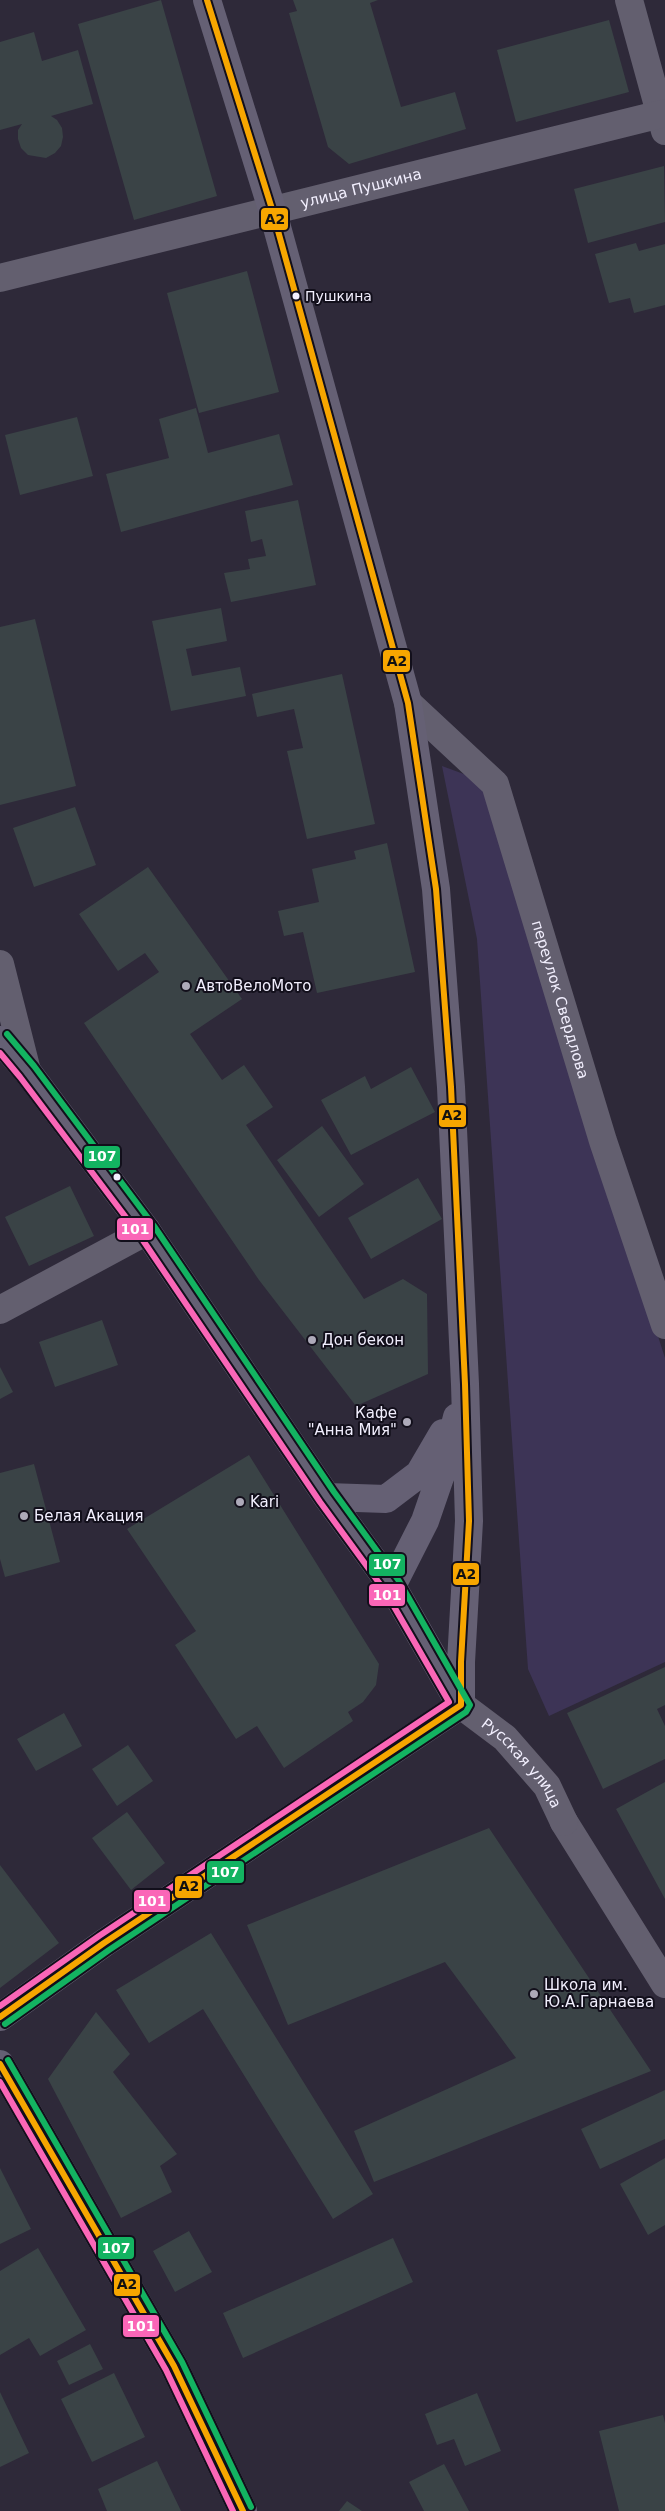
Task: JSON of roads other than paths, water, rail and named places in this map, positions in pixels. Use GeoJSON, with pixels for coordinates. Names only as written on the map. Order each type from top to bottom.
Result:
{"type":"FeatureCollection","features":[{"type":"Feature","properties":{"kind":"main road"},"geometry":{"type":"LineString","coordinates":[[0,2017],[104,1943],[461,1705],[461,1662],[469,1521],[465,1384],[451,1087],[436,889],[408,703],[272,209],[207,0]]}},
{"type":"Feature","properties":{"kind":"main road","name":"Русская улица"},"geometry":{"type":"LineString","coordinates":[[0,1040],[27,1071],[147,1231],[327,1496],[392,1586],[461,1705]]}},
{"type":"Feature","properties":{"kind":"main road"},"geometry":{"type":"LineString","coordinates":[[327,1496],[386,1499],[419,1474],[443,1433],[465,1384]]}},
{"type":"Feature","properties":{"kind":"main road"},"geometry":{"type":"LineString","coordinates":[[392,1586],[425,1521],[446,1460],[465,1384]]}},
{"type":"Feature","properties":{"kind":"main road"},"geometry":{"type":"LineString","coordinates":[[0,2064],[174,2366],[243,2511]]}},
{"type":"Feature","properties":{"kind":"street"},"geometry":{"type":"LineString","coordinates":[[629,0],[663,120]]}},
{"type":"Feature","properties":{"kind":"street","name":"улица Пушкина"},"geometry":{"type":"LineString","coordinates":[[0,278],[272,209],[663,120]]}},
{"type":"Feature","properties":{"kind":"street","name":"переулок Свердлова"},"geometry":{"type":"LineString","coordinates":[[408,703],[494,784],[603,1141],[665,1325]]}},
{"type":"Feature","properties":{"kind":"street"},"geometry":{"type":"LineString","coordinates":[[0,964],[27,1071]]}},
{"type":"Feature","properties":{"kind":"street"},"geometry":{"type":"LineString","coordinates":[[0,1310],[147,1231]]}},
{"type":"Feature","properties":{"kind":"street","name":"Русская улица"},"geometry":{"type":"LineString","coordinates":[[461,1705],[504,1738],[546,1786],[564,1822],[665,1984]]}},
{"type":"Feature","properties":{"kind":"place","name":"Пушкина"},"geometry":{"type":"Point","coordinates":[296,296]}},
{"type":"Feature","properties":{"kind":"place","name":"АвтоВелоМото"},"geometry":{"type":"Point","coordinates":[186,986]}},
{"type":"Feature","properties":{"kind":"place","name":"Дон бекон"},"geometry":{"type":"Point","coordinates":[312,1340]}},
{"type":"Feature","properties":{"kind":"place","name":"Кафе \"Анна Мия\""},"geometry":{"type":"Point","coordinates":[407,1422]}},
{"type":"Feature","properties":{"kind":"place","name":"Kari"},"geometry":{"type":"Point","coordinates":[240,1502]}},
{"type":"Feature","properties":{"kind":"place","name":"Белая Акация"},"geometry":{"type":"Point","coordinates":[24,1516]}},
{"type":"Feature","properties":{"kind":"place","name":"Школа им. Ю.А.Гарнаева"},"geometry":{"type":"Point","coordinates":[534,1994]}}]}
